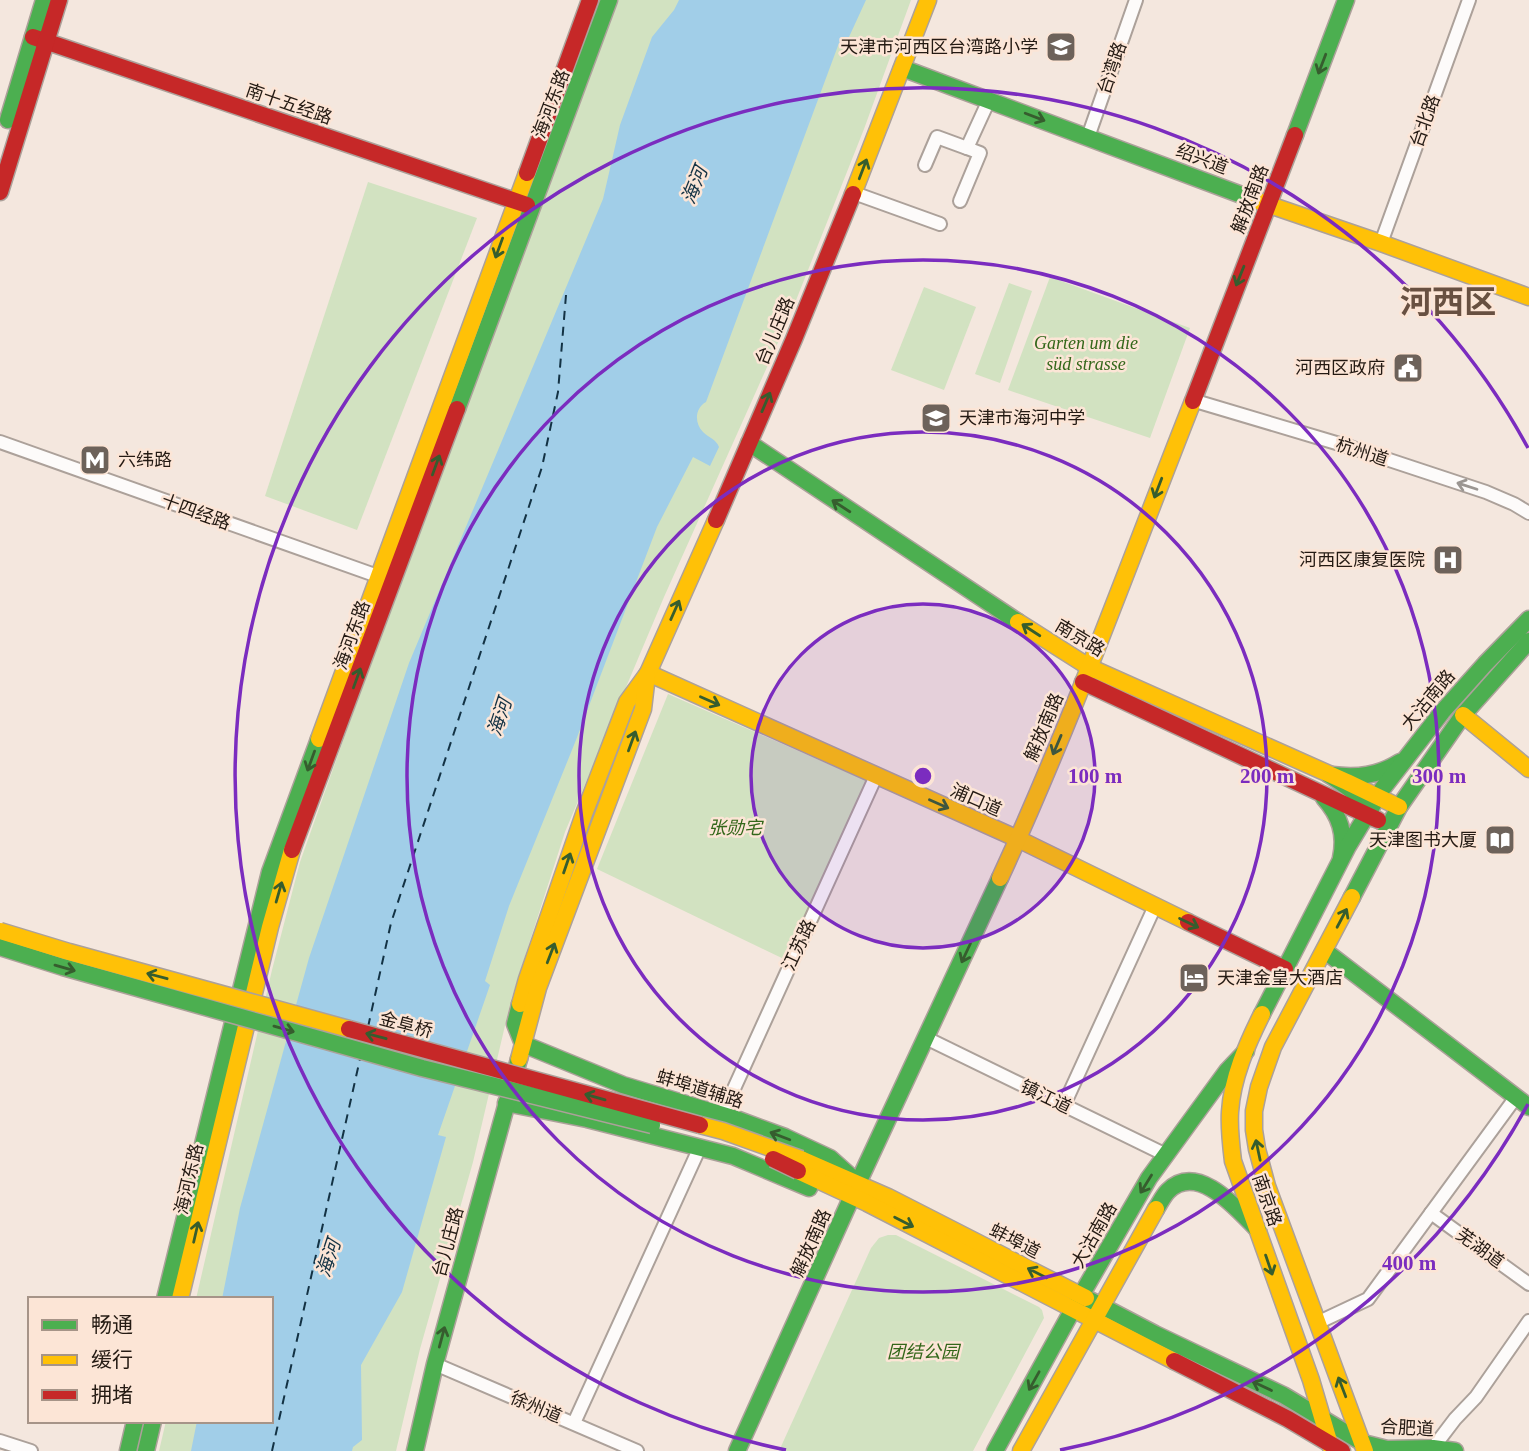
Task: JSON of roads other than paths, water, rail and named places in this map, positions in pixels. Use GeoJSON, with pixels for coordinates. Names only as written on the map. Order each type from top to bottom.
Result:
{"type":"FeatureCollection","features":[{"type":"Feature","properties":{"kind":"main road"},"geometry":{"type":"LineString","coordinates":[[0,192],[39,40],[44,0]]}},
{"type":"Feature","properties":{"kind":"main road"},"geometry":{"type":"LineString","coordinates":[[0,146],[39,40],[59,0]]}},
{"type":"Feature","properties":{"kind":"main road","name":"海河东路"},"geometry":{"type":"LineString","coordinates":[[180,1297],[288,861],[516,201],[590,0]]}},
{"type":"Feature","properties":{"kind":"main road","name":"海河东路"},"geometry":{"type":"LineString","coordinates":[[165,1297],[270,872],[533,206],[609,0]]}},
{"type":"Feature","properties":{"kind":"main road","name":"台儿庄路"},"geometry":{"type":"LineString","coordinates":[[415,1451],[435,1364],[538,988],[643,709],[648,673],[749,443],[854,193],[928,0]]}},
{"type":"Feature","properties":{"kind":"main road","name":"解放南路"},"geometry":{"type":"LineString","coordinates":[[737,1451],[839,1226],[858,1193],[1018,839],[1086,675],[1346,0]]}},
{"type":"Feature","properties":{"kind":"main road","name":"南十五经路"},"geometry":{"type":"LineString","coordinates":[[39,40],[533,206]]}},
{"type":"Feature","properties":{"kind":"main road","name":"绍兴道"},"geometry":{"type":"LineString","coordinates":[[902,68],[1269,205],[1529,296]]}},
{"type":"Feature","properties":{"kind":"main road","name":"南京路"},"geometry":{"type":"LineString","coordinates":[[749,443],[984,600],[1086,675],[1328,774],[1373,806],[1390,826]]}},
{"type":"Feature","properties":{"kind":"main road","name":"大沽南路"},"geometry":{"type":"LineString","coordinates":[[1373,806],[1407,757],[1467,683],[1529,619]]}},
{"type":"Feature","properties":{"kind":"main road","name":"大沽南路"},"geometry":{"type":"LineString","coordinates":[[1399,807],[1464,715],[1529,641]]}},
{"type":"Feature","properties":{"kind":"main road","name":"浦口道"},"geometry":{"type":"LineString","coordinates":[[648,673],[1018,839],[1285,969]]}},
{"type":"Feature","properties":{"kind":"main road","name":"南京路"},"geometry":{"type":"LineString","coordinates":[[1086,675],[1097,690],[1316,790],[1373,806],[1399,807],[1273,1048],[1262,1077],[1254,1111],[1256,1147],[1267,1186],[1364,1447]]}},
{"type":"Feature","properties":{"kind":"main road"},"geometry":{"type":"LineString","coordinates":[[1464,715],[1529,769]]}},
{"type":"Feature","properties":{"kind":"main road"},"geometry":{"type":"LineString","coordinates":[[1328,774],[1353,778],[1372,775],[1390,769],[1407,757]]}},
{"type":"Feature","properties":{"kind":"main road"},"geometry":{"type":"LineString","coordinates":[[1363,878],[1372,836],[1373,806],[1422,775]]}},
{"type":"Feature","properties":{"kind":"main road"},"geometry":{"type":"LineString","coordinates":[[1316,790],[1340,818],[1343,836],[1339,865]]}},
{"type":"Feature","properties":{"kind":"main road","name":"南京路"},"geometry":{"type":"LineString","coordinates":[[1331,1450],[1311,1380],[1233,1161],[1230,1140],[1231,1104],[1246,1051],[1285,969],[1373,806]]}},
{"type":"Feature","properties":{"kind":"main road","name":"金阜桥"},"geometry":{"type":"LineString","coordinates":[[0,931],[68,952],[723,1131],[800,1165]]}},
{"type":"Feature","properties":{"kind":"main road","name":"金阜桥"},"geometry":{"type":"LineString","coordinates":[[0,947],[422,1068],[721,1142],[773,1160],[800,1165]]}},
{"type":"Feature","properties":{"kind":"main road"},"geometry":{"type":"LineString","coordinates":[[1325,951],[1522,1102]]}},
{"type":"Feature","properties":{"kind":"main road","name":"蚌埠道辅路"},"geometry":{"type":"LineString","coordinates":[[523,1044],[634,1089],[779,1135],[829,1158],[845,1170],[858,1193]]}},
{"type":"Feature","properties":{"kind":"main road","name":"大沽南路"},"geometry":{"type":"LineString","coordinates":[[995,1451],[1149,1178],[1227,1071],[1246,1051]]}},
{"type":"Feature","properties":{"kind":"main road","name":"蚌埠道"},"geometry":{"type":"LineString","coordinates":[[506,1102],[587,1119],[733,1156],[821,1193],[834,1196],[858,1193],[898,1202],[1283,1395],[1322,1418]]}},
{"type":"Feature","properties":{"kind":"main road","name":"蚌埠道"},"geometry":{"type":"LineString","coordinates":[[800,1165],[858,1193],[1072,1311],[1288,1419],[1331,1450]]}},
{"type":"Feature","properties":{"kind":"main road"},"geometry":{"type":"LineString","coordinates":[[1021,1451],[1160,1201],[1171,1188],[1186,1182],[1205,1183],[1258,1230]]}},
{"type":"Feature","properties":{"kind":"main road"},"geometry":{"type":"LineString","coordinates":[[1069,1365],[1094,1342],[1111,1338],[1127,1339]]}},
{"type":"Feature","properties":{"kind":"main road","name":"合肥道"},"geometry":{"type":"LineString","coordinates":[[1322,1418],[1364,1447],[1433,1447],[1455,1451]]}},
{"type":"Feature","properties":{"kind":"main road"},"geometry":{"type":"LineString","coordinates":[[128,1451],[135,1423]]}},
{"type":"Feature","properties":{"kind":"main road"},"geometry":{"type":"LineString","coordinates":[[146,1451],[153,1423]]}},
{"type":"Feature","properties":{"kind":"street","name":"台湾路"},"geometry":{"type":"LineString","coordinates":[[1088,137],[1136,0]]}},
{"type":"Feature","properties":{"kind":"street","name":"台北路"},"geometry":{"type":"LineString","coordinates":[[1381,243],[1469,0]]}},
{"type":"Feature","properties":{"kind":"street"},"geometry":{"type":"LineString","coordinates":[[967,148],[989,100]]}},
{"type":"Feature","properties":{"kind":"street"},"geometry":{"type":"LineString","coordinates":[[925,165],[937,137],[980,153],[960,201]]}},
{"type":"Feature","properties":{"kind":"street"},"geometry":{"type":"LineString","coordinates":[[854,193],[940,225]]}},
{"type":"Feature","properties":{"kind":"street","name":"杭州道"},"geometry":{"type":"LineString","coordinates":[[1192,400],[1353,448],[1486,492],[1529,513]]}},
{"type":"Feature","properties":{"kind":"street","name":"十四经路"},"geometry":{"type":"LineString","coordinates":[[0,442],[385,579]]}},
{"type":"Feature","properties":{"kind":"street","name":"江苏路"},"geometry":{"type":"LineString","coordinates":[[722,1115],[876,776]]}},
{"type":"Feature","properties":{"kind":"street"},"geometry":{"type":"LineString","coordinates":[[1064,1105],[1155,906]]}},
{"type":"Feature","properties":{"kind":"street","name":"镇江道"},"geometry":{"type":"LineString","coordinates":[[926,1038],[1166,1155]]}},
{"type":"Feature","properties":{"kind":"street"},"geometry":{"type":"LineString","coordinates":[[1317,1324],[1368,1299],[1431,1213],[1522,1102]]}},
{"type":"Feature","properties":{"kind":"street"},"geometry":{"type":"LineString","coordinates":[[574,1423],[700,1147]]}},
{"type":"Feature","properties":{"kind":"street","name":"芜湖道"},"geometry":{"type":"LineString","coordinates":[[1431,1213],[1529,1284]]}},
{"type":"Feature","properties":{"kind":"street"},"geometry":{"type":"LineString","coordinates":[[1433,1447],[1476,1397],[1529,1321]]}},
{"type":"Feature","properties":{"kind":"street","name":"徐州道"},"geometry":{"type":"LineString","coordinates":[[435,1364],[638,1451]]}},
{"type":"Feature","properties":{"kind":"street"},"geometry":{"type":"LineString","coordinates":[[0,1441],[31,1451]]}},
{"type":"Feature","properties":{"kind":"water","name":"海河"},"geometry":{"type":"Polygon","coordinates":[[[679,0],[866,0],[849,37],[839,43],[706,402],[698,412],[700,428],[719,447],[710,466],[693,457],[657,527],[509,906],[485,981],[490,985],[438,1135],[446,1137],[402,1292],[361,1365],[362,1440],[352,1451],[191,1451],[197,1423],[273,1423],[273,1297],[222,1297],[240,1208],[309,958],[409,663],[603,199],[620,125],[652,37],[679,0]]]}},
{"type":"Feature","properties":{"kind":"place","name":"天津市河西区台湾路小学"},"geometry":{"type":"Point","coordinates":[1061,47]}},
{"type":"Feature","properties":{"kind":"place","name":"河西区政府"},"geometry":{"type":"Point","coordinates":[1408,368]}},
{"type":"Feature","properties":{"kind":"place","name":"天津市海河中学"},"geometry":{"type":"Point","coordinates":[936,418]}},
{"type":"Feature","properties":{"kind":"place","name":"六纬路"},"geometry":{"type":"Point","coordinates":[95,460]}},
{"type":"Feature","properties":{"kind":"place","name":"河西区康复医院"},"geometry":{"type":"Point","coordinates":[1448,560]}},
{"type":"Feature","properties":{"kind":"place","name":"天津图书大厦"},"geometry":{"type":"Point","coordinates":[1500,840]}},
{"type":"Feature","properties":{"kind":"place","name":"天津金皇大酒店"},"geometry":{"type":"Point","coordinates":[1194,978]}},
{"type":"Feature","properties":{"kind":"district","name":"河西区"},"geometry":{"type":"Point","coordinates":[1448,302]}},
{"type":"Feature","properties":{"kind":"park label","name":"Garten um die süd strasse"},"geometry":{"type":"Point","coordinates":[1086,353]}},
{"type":"Feature","properties":{"kind":"park label","name":"张勋宅"},"geometry":{"type":"Point","coordinates":[735,828]}},
{"type":"Feature","properties":{"kind":"park label","name":"团结公园"},"geometry":{"type":"Point","coordinates":[923,1352]}}]}
